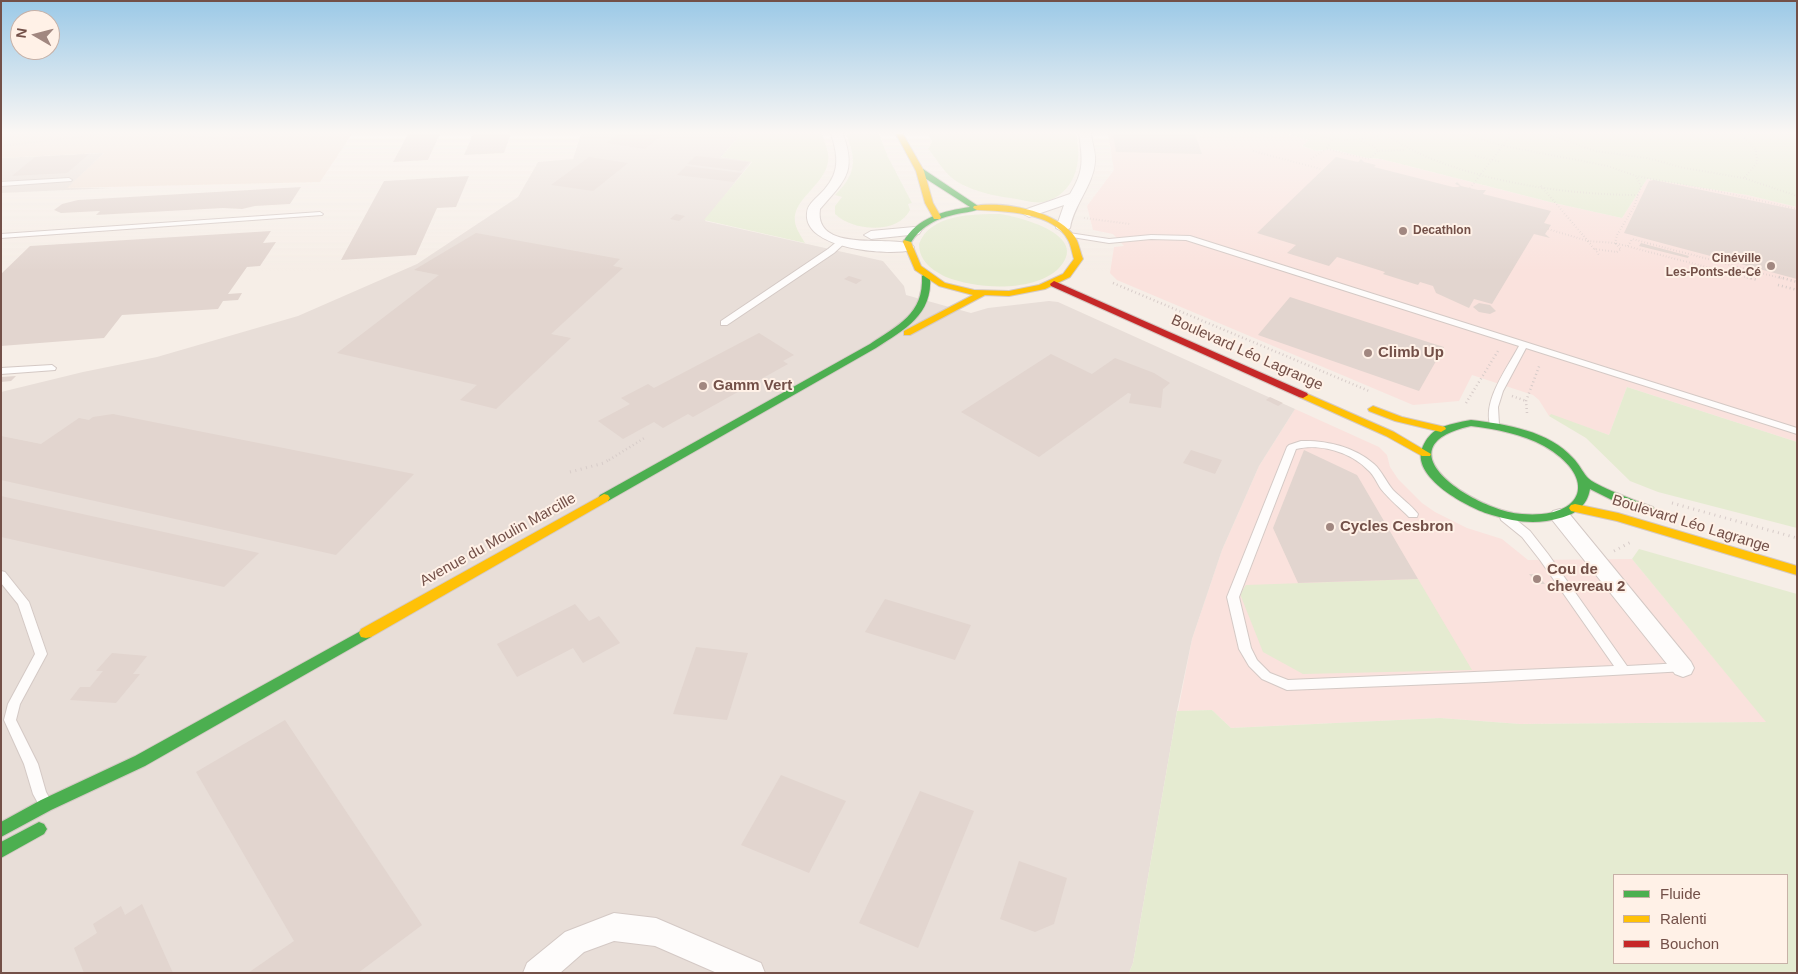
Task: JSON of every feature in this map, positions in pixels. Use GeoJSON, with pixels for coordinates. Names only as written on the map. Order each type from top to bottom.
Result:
{"type":"FeatureCollection","features":[{"type":"Feature","properties":{"kind":"main road"},"geometry":{"type":"LineString","coordinates":[[922,179],[929,203],[936,217]]}},
{"type":"Feature","properties":{"kind":"main road"},"geometry":{"type":"LineString","coordinates":[[933,179],[976,208]]}},
{"type":"Feature","properties":{"kind":"main road"},"geometry":{"type":"LineString","coordinates":[[976,208],[1003,209],[1029,213],[1048,219],[1067,232],[1079,248],[1079,261],[1074,275],[1054,284],[1033,290],[1009,293],[984,293],[942,284],[926,276],[911,262],[907,247],[909,238],[924,223],[936,217],[976,208]]}},
{"type":"Feature","properties":{"kind":"main road","name":"Avenue du Moulin Marcille"},"geometry":{"type":"LineString","coordinates":[[1,830],[46,805],[140,761],[873,346],[919,312],[928,297],[929,283],[926,276]]}},
{"type":"Feature","properties":{"kind":"main road","name":"Boulevard Léo Lagrange"},"geometry":{"type":"LineString","coordinates":[[1054,284],[1390,434],[1426,454],[1432,471],[1448,488],[1472,503],[1500,514],[1528,518],[1546,518],[1568,512],[1618,517],[1797,572]]}},
{"type":"Feature","properties":{"kind":"main road","name":"Avenue du Moulin Marcille"},"geometry":{"type":"LineString","coordinates":[[873,346],[913,331],[984,293]]}},
{"type":"Feature","properties":{"kind":"main road"},"geometry":{"type":"LineString","coordinates":[[1366,406],[1399,419],[1441,429],[1464,424],[1494,425],[1524,434],[1552,448],[1573,466],[1582,480],[1584,493],[1581,501],[1568,512]]}},
{"type":"Feature","properties":{"kind":"main road"},"geometry":{"type":"LineString","coordinates":[[1426,454],[1429,440],[1441,429]]}},
{"type":"Feature","properties":{"kind":"main road","name":"Boulevard Léo Lagrange"},"geometry":{"type":"LineString","coordinates":[[1582,480],[1624,501],[1656,512]]}},
{"type":"Feature","properties":{"kind":"main road","name":"Avenue du Moulin Marcille"},"geometry":{"type":"LineString","coordinates":[[82,801],[140,761]]}},
{"type":"Feature","properties":{"kind":"main road"},"geometry":{"type":"LineString","coordinates":[[1,851],[49,822]]}},
{"type":"Feature","properties":{"kind":"street"},"geometry":{"type":"LineString","coordinates":[[837,179],[813,210],[813,221],[819,232],[864,246],[907,247]]}},
{"type":"Feature","properties":{"kind":"street"},"geometry":{"type":"LineString","coordinates":[[1067,232],[1064,215],[1084,179]]}},
{"type":"Feature","properties":{"kind":"street"},"geometry":{"type":"LineString","coordinates":[[1029,213],[1074,197]]}},
{"type":"Feature","properties":{"kind":"street"},"geometry":{"type":"LineString","coordinates":[[843,241],[862,236],[914,231]]}},
{"type":"Feature","properties":{"kind":"street"},"geometry":{"type":"LineString","coordinates":[[1568,512],[1683,668]]}},
{"type":"Feature","properties":{"kind":"street"},"geometry":{"type":"LineString","coordinates":[[537,973],[575,942],[614,927],[656,932],[751,973]]}},
{"type":"Feature","properties":{"kind":"lane"},"geometry":{"type":"LineString","coordinates":[[1,184],[69,180]]}},
{"type":"Feature","properties":{"kind":"lane"},"geometry":{"type":"LineString","coordinates":[[1,236],[320,214]]}},
{"type":"Feature","properties":{"kind":"lane"},"geometry":{"type":"LineString","coordinates":[[1067,232],[1109,241],[1170,236],[1199,242],[1797,431]]}},
{"type":"Feature","properties":{"kind":"lane"},"geometry":{"type":"LineString","coordinates":[[724,323],[843,241]]}},
{"type":"Feature","properties":{"kind":"lane"},"geometry":{"type":"LineString","coordinates":[[1494,425],[1493,407],[1499,391],[1524,345]]}},
{"type":"Feature","properties":{"kind":"lane"},"geometry":{"type":"LineString","coordinates":[[1,371],[52,368]]}},
{"type":"Feature","properties":{"kind":"lane"},"geometry":{"type":"LineString","coordinates":[[1413,514],[1386,488],[1368,464],[1345,452],[1313,442],[1292,447],[1233,597],[1244,649],[1253,663],[1266,676],[1287,685],[1683,668]]}},
{"type":"Feature","properties":{"kind":"lane"},"geometry":{"type":"LineString","coordinates":[[1500,514],[1526,534],[1623,670]]}},
{"type":"Feature","properties":{"kind":"lane"},"geometry":{"type":"LineString","coordinates":[[1,575],[23,602],[41,654],[14,704],[10,720],[31,764],[40,794],[46,805]]}},
{"type":"Feature","properties":{"kind":"path"},"geometry":{"type":"LineString","coordinates":[[1470,188],[1477,179]]}},
{"type":"Feature","properties":{"kind":"path"},"geometry":{"type":"LineString","coordinates":[[1509,179],[1617,197],[1638,196]]}},
{"type":"Feature","properties":{"kind":"path"},"geometry":{"type":"LineString","coordinates":[[1615,243],[1617,235],[1634,207],[1638,196],[1641,186],[1638,179]]}},
{"type":"Feature","properties":{"kind":"path"},"geometry":{"type":"LineString","coordinates":[[1653,179],[1797,209]]}},
{"type":"Feature","properties":{"kind":"path"},"geometry":{"type":"LineString","coordinates":[[1748,179],[1797,196]]}},
{"type":"Feature","properties":{"kind":"path"},"geometry":{"type":"LineString","coordinates":[[1541,186],[1599,255]]}},
{"type":"Feature","properties":{"kind":"path"},"geometry":{"type":"LineString","coordinates":[[1083,218],[1135,225]]}},
{"type":"Feature","properties":{"kind":"path"},"geometry":{"type":"LineString","coordinates":[[1548,229],[1588,241],[1628,246],[1756,280]]}},
{"type":"Feature","properties":{"kind":"path"},"geometry":{"type":"LineString","coordinates":[[1628,246],[1632,239],[1797,282]]}},
{"type":"Feature","properties":{"kind":"path"},"geometry":{"type":"LineString","coordinates":[[1594,249],[1617,252],[1621,249],[1615,243]]}},
{"type":"Feature","properties":{"kind":"path"},"geometry":{"type":"LineString","coordinates":[[1113,283],[1377,394]]}},
{"type":"Feature","properties":{"kind":"path"},"geometry":{"type":"LineString","coordinates":[[1778,285],[1797,290]]}},
{"type":"Feature","properties":{"kind":"path"},"geometry":{"type":"LineString","coordinates":[[1460,406],[1468,402],[1498,350]]}},
{"type":"Feature","properties":{"kind":"path"},"geometry":{"type":"LineString","coordinates":[[1533,417],[1526,413],[1526,401],[1540,364]]}},
{"type":"Feature","properties":{"kind":"path"},"geometry":{"type":"LineString","coordinates":[[570,472],[604,463],[646,437]]}},
{"type":"Feature","properties":{"kind":"path"},"geometry":{"type":"LineString","coordinates":[[1666,501],[1797,538]]}},
{"type":"Feature","properties":{"kind":"shaded area"},"geometry":{"type":"Polygon","coordinates":[[[1,179],[76,179],[67,188],[113,188],[1,193],[1,179]]]}},
{"type":"Feature","properties":{"kind":"shaded area"},"geometry":{"type":"Polygon","coordinates":[[[75,179],[322,179],[320,182],[66,188],[75,179]]]}},
{"type":"Feature","properties":{"kind":"shaded area"},"geometry":{"type":"Polygon","coordinates":[[[528,179],[738,179],[705,221],[883,261],[904,286],[906,295],[971,313],[988,308],[1049,301],[1058,302],[1295,409],[1259,466],[1222,550],[1192,639],[1177,711],[1133,963],[1129,973],[1,973],[1,392],[83,372],[157,357],[298,316],[417,264],[518,197],[528,179]]]}},
{"type":"Feature","properties":{"kind":"shaded area"},"geometry":{"type":"Polygon","coordinates":[[[1107,179],[1461,179],[1622,218],[1647,179],[1650,179],[1747,195],[1797,207],[1797,442],[1627,387],[1609,435],[1551,415],[1549,416],[1539,400],[1533,395],[1472,375],[1459,401],[1413,405],[1117,280],[1110,273],[1114,247],[1124,246],[1113,234],[1093,230],[1087,206],[1107,179]]]}},
{"type":"Feature","properties":{"kind":"shaded area"},"geometry":{"type":"Polygon","coordinates":[[[1295,409],[1379,447],[1387,455],[1390,467],[1398,479],[1422,503],[1435,512],[1467,528],[1502,539],[1528,560],[1632,559],[1767,722],[1520,724],[1440,718],[1231,728],[1212,710],[1178,711],[1192,639],[1222,550],[1259,466],[1295,409]]]}},
{"type":"Feature","properties":{"kind":"green space"},"geometry":{"type":"Polygon","coordinates":[[[738,179],[820,179],[799,205],[795,213],[796,225],[805,243],[704,220],[738,179]]]}},
{"type":"Feature","properties":{"kind":"green space"},"geometry":{"type":"Polygon","coordinates":[[[900,179],[912,203],[908,204],[910,210],[896,224],[885,227],[863,227],[843,220],[835,214],[835,206],[842,197],[835,195],[847,180],[900,179]]]}},
{"type":"Feature","properties":{"kind":"green space"},"geometry":{"type":"Polygon","coordinates":[[[955,179],[1072,179],[1063,192],[1055,198],[1044,202],[1031,202],[996,196],[955,179]]]}},
{"type":"Feature","properties":{"kind":"green space"},"geometry":{"type":"Polygon","coordinates":[[[1461,179],[1647,179],[1622,218],[1461,179]]]}},
{"type":"Feature","properties":{"kind":"green space"},"geometry":{"type":"Polygon","coordinates":[[[1650,179],[1797,179],[1797,207],[1747,195],[1650,179]]]}},
{"type":"Feature","properties":{"kind":"green space"},"geometry":{"type":"Polygon","coordinates":[[[978,214],[1000,214],[1036,224],[1060,237],[1066,246],[1066,256],[1059,268],[1035,282],[1020,285],[988,286],[946,277],[931,268],[921,255],[919,244],[925,234],[942,221],[978,214]]]}},
{"type":"Feature","properties":{"kind":"green space"},"geometry":{"type":"Polygon","coordinates":[[[1627,387],[1797,442],[1797,528],[1658,492],[1630,481],[1586,438],[1549,416],[1551,414],[1609,435],[1627,387]]]}},
{"type":"Feature","properties":{"kind":"green space"},"geometry":{"type":"Polygon","coordinates":[[[1639,549],[1797,594],[1797,973],[1129,973],[1133,963],[1177,711],[1212,710],[1231,728],[1440,718],[1520,724],[1766,722],[1632,559],[1639,549]]]}},
{"type":"Feature","properties":{"kind":"green space"},"geometry":{"type":"Polygon","coordinates":[[[1418,579],[1472,670],[1303,674],[1263,652],[1240,594],[1246,585],[1418,579]]]}},
{"type":"Feature","properties":{"kind":"building"},"geometry":{"type":"Polygon","coordinates":[[[468,179],[456,207],[437,208],[416,255],[341,260],[384,181],[468,179]]]}},
{"type":"Feature","properties":{"kind":"building"},"geometry":{"type":"Polygon","coordinates":[[[559,179],[607,179],[593,191],[551,185],[559,179]]]}},
{"type":"Feature","properties":{"kind":"building"},"geometry":{"type":"Polygon","coordinates":[[[713,179],[736,179],[734,182],[713,179]]]}},
{"type":"Feature","properties":{"kind":"building","name":"Decathlon"},"geometry":{"type":"Polygon","coordinates":[[[1313,179],[1423,179],[1458,187],[1460,186],[1455,184],[1457,182],[1461,186],[1486,190],[1483,194],[1551,211],[1544,223],[1551,225],[1545,234],[1550,238],[1534,234],[1492,304],[1474,299],[1469,308],[1436,293],[1433,286],[1420,282],[1418,285],[1383,274],[1385,272],[1337,257],[1329,266],[1287,253],[1296,245],[1257,233],[1313,179]]]}},
{"type":"Feature","properties":{"kind":"building"},"geometry":{"type":"Polygon","coordinates":[[[1654,180],[1797,210],[1797,279],[1624,233],[1649,181],[1654,180]]]}},
{"type":"Feature","properties":{"kind":"building"},"geometry":{"type":"Polygon","coordinates":[[[301,187],[290,204],[255,206],[242,209],[223,208],[96,215],[100,211],[61,213],[54,210],[62,204],[78,200],[301,187]]]}},
{"type":"Feature","properties":{"kind":"building"},"geometry":{"type":"Polygon","coordinates":[[[676,214],[685,216],[679,221],[670,219],[676,214]]]}},
{"type":"Feature","properties":{"kind":"building"},"geometry":{"type":"Polygon","coordinates":[[[271,231],[263,243],[276,242],[260,266],[247,267],[228,294],[242,293],[238,300],[223,301],[218,309],[122,315],[104,338],[1,346],[1,274],[30,246],[271,231]]]}},
{"type":"Feature","properties":{"kind":"building"},"geometry":{"type":"Polygon","coordinates":[[[476,233],[620,259],[613,266],[623,268],[551,334],[571,338],[496,409],[460,400],[477,385],[337,353],[439,275],[414,270],[476,233]]]}},
{"type":"Feature","properties":{"kind":"building"},"geometry":{"type":"Polygon","coordinates":[[[1641,243],[1689,256],[1688,258],[1639,246],[1641,243]]]}},
{"type":"Feature","properties":{"kind":"building"},"geometry":{"type":"Polygon","coordinates":[[[849,276],[862,280],[856,284],[844,279],[849,276]]]}},
{"type":"Feature","properties":{"kind":"building","name":"Climb Up"},"geometry":{"type":"Polygon","coordinates":[[[1290,297],[1444,347],[1419,391],[1258,335],[1290,297]]]}},
{"type":"Feature","properties":{"kind":"building"},"geometry":{"type":"Polygon","coordinates":[[[1479,303],[1490,305],[1496,311],[1490,314],[1479,312],[1473,307],[1479,303]]]}},
{"type":"Feature","properties":{"kind":"building","name":"Gamm Vert"},"geometry":{"type":"Polygon","coordinates":[[[759,333],[794,355],[783,361],[788,364],[693,417],[688,414],[663,428],[654,422],[623,439],[598,421],[630,404],[621,398],[648,384],[654,388],[759,333]]]}},
{"type":"Feature","properties":{"kind":"building"},"geometry":{"type":"Polygon","coordinates":[[[1051,354],[1092,374],[1115,358],[1154,373],[1170,383],[1163,389],[1161,408],[1129,403],[1131,394],[1128,393],[1039,457],[961,412],[1051,354]]]}},
{"type":"Feature","properties":{"kind":"building"},"geometry":{"type":"Polygon","coordinates":[[[16,376],[11,381],[1,382],[1,377],[16,376]]]}},
{"type":"Feature","properties":{"kind":"building"},"geometry":{"type":"Polygon","coordinates":[[[1270,397],[1283,403],[1278,406],[1266,400],[1270,397]]]}},
{"type":"Feature","properties":{"kind":"building"},"geometry":{"type":"Polygon","coordinates":[[[113,414],[414,474],[336,555],[1,480],[1,436],[41,444],[79,418],[89,420],[93,417],[113,414]]]}},
{"type":"Feature","properties":{"kind":"building"},"geometry":{"type":"Polygon","coordinates":[[[1191,450],[1222,460],[1215,474],[1183,463],[1191,450]]]}},
{"type":"Feature","properties":{"kind":"building"},"geometry":{"type":"Polygon","coordinates":[[[1304,450],[1357,475],[1418,579],[1298,583],[1273,528],[1304,450]]]}},
{"type":"Feature","properties":{"kind":"building"},"geometry":{"type":"Polygon","coordinates":[[[1,496],[259,553],[224,587],[1,537],[1,496]]]}},
{"type":"Feature","properties":{"kind":"building","name":"Cou de chevreau 2"},"geometry":{"type":"Polygon","coordinates":[[[1529,574],[1537,574],[1545,584],[1537,584],[1529,574]]]}},
{"type":"Feature","properties":{"kind":"building"},"geometry":{"type":"Polygon","coordinates":[[[885,599],[971,625],[955,660],[865,632],[885,599]]]}},
{"type":"Feature","properties":{"kind":"building"},"geometry":{"type":"Polygon","coordinates":[[[575,604],[589,621],[599,616],[620,643],[583,663],[573,648],[517,677],[497,644],[575,604]]]}},
{"type":"Feature","properties":{"kind":"building"},"geometry":{"type":"Polygon","coordinates":[[[696,647],[748,653],[727,720],[673,714],[696,647]]]}},
{"type":"Feature","properties":{"kind":"building"},"geometry":{"type":"Polygon","coordinates":[[[112,653],[147,656],[133,674],[140,674],[116,703],[70,700],[80,687],[90,687],[103,671],[96,671],[112,653]]]}},
{"type":"Feature","properties":{"kind":"building"},"geometry":{"type":"Polygon","coordinates":[[[285,720],[422,925],[358,973],[248,973],[294,941],[196,772],[285,720]]]}},
{"type":"Feature","properties":{"kind":"building"},"geometry":{"type":"Polygon","coordinates":[[[781,775],[846,801],[809,873],[741,845],[781,775]]]}},
{"type":"Feature","properties":{"kind":"building"},"geometry":{"type":"Polygon","coordinates":[[[920,791],[974,811],[918,948],[859,923],[920,791]]]}},
{"type":"Feature","properties":{"kind":"building"},"geometry":{"type":"Polygon","coordinates":[[[1019,861],[1067,878],[1054,924],[1035,932],[1000,919],[1019,861]]]}},
{"type":"Feature","properties":{"kind":"building"},"geometry":{"type":"Polygon","coordinates":[[[142,904],[173,973],[84,973],[74,948],[97,933],[93,924],[121,906],[125,915],[142,904]]]}},
{"type":"Feature","properties":{"kind":"traffic: fast"},"geometry":{"type":"LineString","coordinates":[[933,179],[977,208]]}},
{"type":"Feature","properties":{"kind":"traffic: fast"},"geometry":{"type":"LineString","coordinates":[[907,242],[912,233],[928,221],[947,214],[977,208]]}},
{"type":"Feature","properties":{"kind":"traffic: fast"},"geometry":{"type":"LineString","coordinates":[[604,498],[893,333],[919,310],[927,289],[926,276]]}},
{"type":"Feature","properties":{"kind":"traffic: fast"},"geometry":{"type":"LineString","coordinates":[[1471,423],[1523,433],[1559,451],[1569,460],[1580,475],[1585,488],[1583,498],[1576,507],[1565,513],[1552,517],[1522,518],[1487,510],[1455,493],[1441,482],[1431,470],[1427,460],[1427,449],[1431,440],[1440,433],[1453,427],[1471,423]]}},
{"type":"Feature","properties":{"kind":"traffic: fast"},"geometry":{"type":"LineString","coordinates":[[1582,480],[1624,501],[1649,510]]}},
{"type":"Feature","properties":{"kind":"traffic: fast"},"geometry":{"type":"LineString","coordinates":[[1,830],[46,805],[140,761],[366,633]]}},
{"type":"Feature","properties":{"kind":"traffic: fast"},"geometry":{"type":"LineString","coordinates":[[1,851],[39,829]]}},
{"type":"Feature","properties":{"kind":"traffic: slow"},"geometry":{"type":"LineString","coordinates":[[922,179],[929,203],[937,217]]}},
{"type":"Feature","properties":{"kind":"traffic: slow"},"geometry":{"type":"LineString","coordinates":[[907,242],[918,268],[942,284],[974,293],[1009,293],[1042,287],[1066,275],[1078,259],[1072,238],[1063,228],[1052,221],[1028,212],[977,208]]}},
{"type":"Feature","properties":{"kind":"traffic: slow"},"geometry":{"type":"LineString","coordinates":[[907,333],[983,293]]}},
{"type":"Feature","properties":{"kind":"traffic: slow"},"geometry":{"type":"LineString","coordinates":[[1303,395],[1390,434],[1426,454]]}},
{"type":"Feature","properties":{"kind":"traffic: slow"},"geometry":{"type":"LineString","coordinates":[[1373,409],[1399,419],[1441,429]]}},
{"type":"Feature","properties":{"kind":"traffic: slow"},"geometry":{"type":"LineString","coordinates":[[366,633],[604,498]]}},
{"type":"Feature","properties":{"kind":"traffic: slow"},"geometry":{"type":"LineString","coordinates":[[1575,508],[1618,517],[1797,571]]}},
{"type":"Feature","properties":{"kind":"traffic: jam"},"geometry":{"type":"LineString","coordinates":[[1054,284],[1303,395]]}},
{"type":"Feature","properties":{"kind":"place","name":"Decathlon"},"geometry":{"type":"Point","coordinates":[1403,231]}},
{"type":"Feature","properties":{"kind":"place","name":"Cinéville Les-Ponts-de-Cé"},"geometry":{"type":"Point","coordinates":[1771,266]}},
{"type":"Feature","properties":{"kind":"place","name":"Climb Up"},"geometry":{"type":"Point","coordinates":[1368,353]}},
{"type":"Feature","properties":{"kind":"place","name":"Gamm Vert"},"geometry":{"type":"Point","coordinates":[703,386]}},
{"type":"Feature","properties":{"kind":"place","name":"Cycles Cesbron"},"geometry":{"type":"Point","coordinates":[1330,527]}},
{"type":"Feature","properties":{"kind":"place","name":"Cou de chevreau 2"},"geometry":{"type":"Point","coordinates":[1537,579]}}]}
